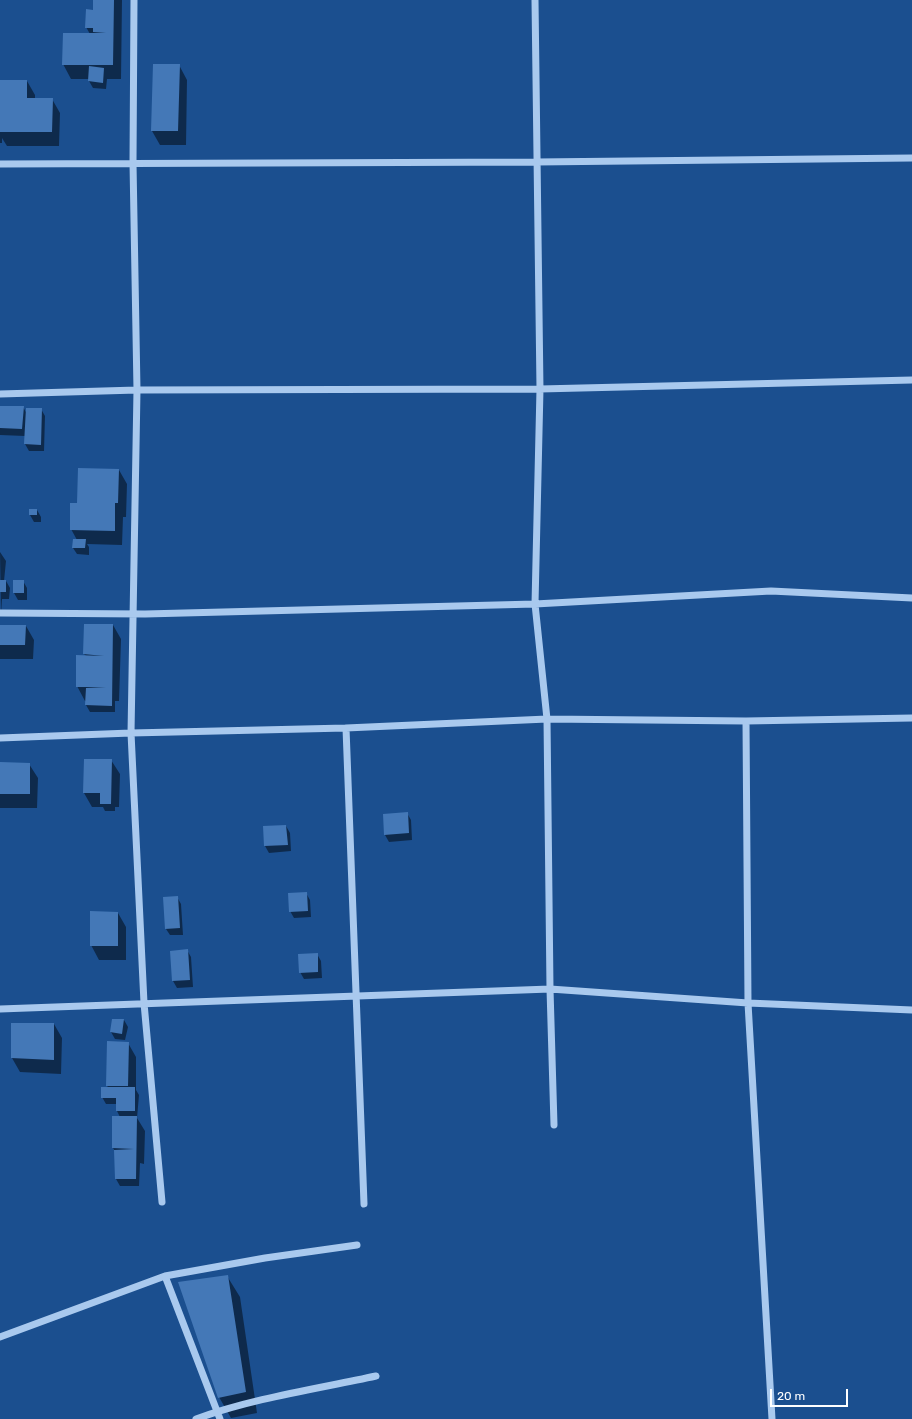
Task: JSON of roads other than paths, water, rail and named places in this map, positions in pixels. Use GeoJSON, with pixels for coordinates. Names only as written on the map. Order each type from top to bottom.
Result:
{"type":"FeatureCollection","features":[{"type":"Feature","properties":{"kind":"street"},"geometry":{"type":"LineString","coordinates":[[134,0],[132,163],[137,390],[131,733],[144,1003],[162,1202]]}},
{"type":"Feature","properties":{"kind":"street"},"geometry":{"type":"LineString","coordinates":[[535,0],[540,389],[534,604],[547,719],[550,989],[554,1125]]}},
{"type":"Feature","properties":{"kind":"street"},"geometry":{"type":"LineString","coordinates":[[0,164],[536,162],[912,158]]}},
{"type":"Feature","properties":{"kind":"street"},"geometry":{"type":"LineString","coordinates":[[0,394],[137,390],[540,389],[912,380]]}},
{"type":"Feature","properties":{"kind":"street"},"geometry":{"type":"LineString","coordinates":[[0,613],[133,614],[534,604],[771,591],[912,598]]}},
{"type":"Feature","properties":{"kind":"street"},"geometry":{"type":"LineString","coordinates":[[0,738],[131,733],[346,728],[547,719],[746,721],[912,718]]}},
{"type":"Feature","properties":{"kind":"street"},"geometry":{"type":"LineString","coordinates":[[746,721],[748,1003],[772,1419]]}},
{"type":"Feature","properties":{"kind":"street"},"geometry":{"type":"LineString","coordinates":[[346,728],[364,1204]]}},
{"type":"Feature","properties":{"kind":"street"},"geometry":{"type":"LineString","coordinates":[[0,1009],[550,989],[748,1003],[912,1010]]}},
{"type":"Feature","properties":{"kind":"street"},"geometry":{"type":"LineString","coordinates":[[0,1337],[165,1276],[264,1258],[357,1245]]}},
{"type":"Feature","properties":{"kind":"street"},"geometry":{"type":"LineString","coordinates":[[165,1276],[220,1419]]}},
{"type":"Feature","properties":{"kind":"street"},"geometry":{"type":"LineString","coordinates":[[196,1419],[264,1399],[376,1376]]}}]}
